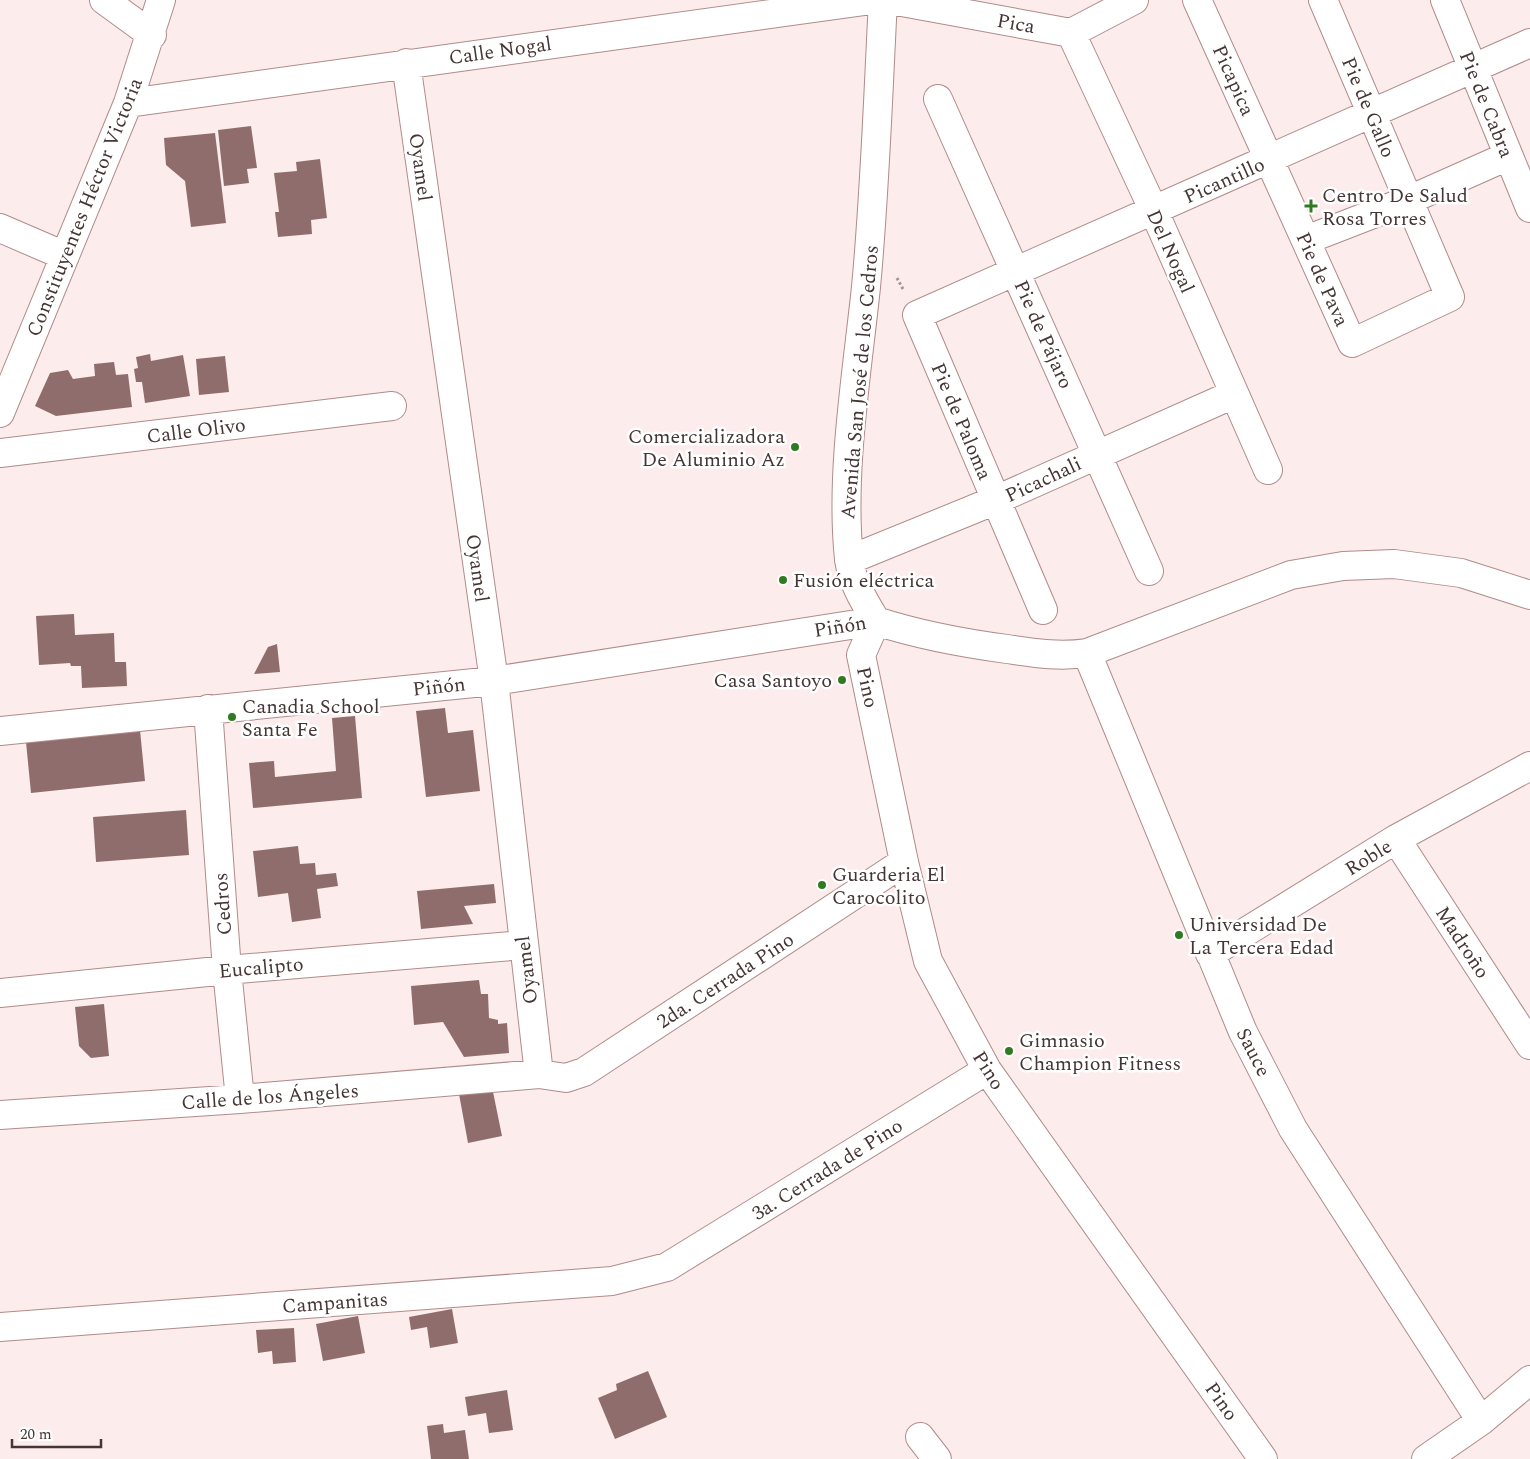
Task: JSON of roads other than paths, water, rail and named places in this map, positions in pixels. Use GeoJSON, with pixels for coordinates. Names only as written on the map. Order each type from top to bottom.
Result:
{"type":"FeatureCollection","features":[{"type":"Feature","properties":{"kind":"street"},"geometry":{"type":"LineString","coordinates":[[104,0],[152,35]]}},
{"type":"Feature","properties":{"kind":"street","name":"Constituyentes Héctor Victoria"},"geometry":{"type":"LineString","coordinates":[[0,413],[128,103],[162,0]]}},
{"type":"Feature","properties":{"kind":"street","name":"Calle Nogal"},"geometry":{"type":"LineString","coordinates":[[128,103],[872,0]]}},
{"type":"Feature","properties":{"kind":"street","name":"Avenida San José de los Cedros"},"geometry":{"type":"LineString","coordinates":[[876,621],[856,587],[849,560],[847,516],[849,460],[871,231],[883,0]]}},
{"type":"Feature","properties":{"kind":"street","name":"Pica"},"geometry":{"type":"LineString","coordinates":[[891,0],[1071,33]]}},
{"type":"Feature","properties":{"kind":"street"},"geometry":{"type":"LineString","coordinates":[[1071,33],[1133,0]]}},
{"type":"Feature","properties":{"kind":"street","name":"Picapica"},"geometry":{"type":"LineString","coordinates":[[1197,0],[1270,159]]}},
{"type":"Feature","properties":{"kind":"street","name":"Pie de Gallo"},"geometry":{"type":"LineString","coordinates":[[1324,0],[1450,297],[1352,343]]}},
{"type":"Feature","properties":{"kind":"street","name":"Pie de Cabra"},"geometry":{"type":"LineString","coordinates":[[1444,0],[1530,208]]}},
{"type":"Feature","properties":{"kind":"street","name":"Del Nogal"},"geometry":{"type":"LineString","coordinates":[[1071,33],[1154,211],[1268,470]]}},
{"type":"Feature","properties":{"kind":"street","name":"Picantillo"},"geometry":{"type":"LineString","coordinates":[[917,315],[1530,43]]}},
{"type":"Feature","properties":{"kind":"street","name":"Oyamel"},"geometry":{"type":"LineString","coordinates":[[406,63],[494,681],[539,1074]]}},
{"type":"Feature","properties":{"kind":"street","name":"Pie de Pájaro"},"geometry":{"type":"LineString","coordinates":[[938,99],[1149,571]]}},
{"type":"Feature","properties":{"kind":"street"},"geometry":{"type":"LineString","coordinates":[[1306,240],[1409,200],[1508,156]]}},
{"type":"Feature","properties":{"kind":"street","name":"Pie de Pava"},"geometry":{"type":"LineString","coordinates":[[1270,159],[1352,343]]}},
{"type":"Feature","properties":{"kind":"street"},"geometry":{"type":"LineString","coordinates":[[0,228],[65,256]]}},
{"type":"Feature","properties":{"kind":"street","name":"Pie de Paloma"},"geometry":{"type":"LineString","coordinates":[[917,315],[1043,610]]}},
{"type":"Feature","properties":{"kind":"street","name":"Picachali"},"geometry":{"type":"LineString","coordinates":[[849,560],[996,500],[1234,394]]}},
{"type":"Feature","properties":{"kind":"street","name":"Calle Olivo"},"geometry":{"type":"LineString","coordinates":[[0,453],[392,406]]}},
{"type":"Feature","properties":{"kind":"street"},"geometry":{"type":"LineString","coordinates":[[876,621],[909,632],[949,641],[1062,657],[1087,653],[1291,575],[1343,566],[1394,564],[1461,573],[1530,595]]}},
{"type":"Feature","properties":{"kind":"street","name":"Piñón"},"geometry":{"type":"LineString","coordinates":[[0,731],[494,681],[876,621]]}},
{"type":"Feature","properties":{"kind":"street","name":"Pino"},"geometry":{"type":"LineString","coordinates":[[876,621],[861,655],[904,862],[928,961],[987,1070],[1262,1459]]}},
{"type":"Feature","properties":{"kind":"street","name":"Sauce"},"geometry":{"type":"LineString","coordinates":[[1087,653],[1243,1032],[1293,1129],[1481,1421]]}},
{"type":"Feature","properties":{"kind":"street","name":"Cedros"},"geometry":{"type":"LineString","coordinates":[[208,709],[227,970],[240,1099]]}},
{"type":"Feature","properties":{"kind":"street","name":"Roble"},"geometry":{"type":"LineString","coordinates":[[1210,954],[1396,840],[1530,766]]}},
{"type":"Feature","properties":{"kind":"street","name":"Madroño"},"geometry":{"type":"LineString","coordinates":[[1396,840],[1530,1045]]}},
{"type":"Feature","properties":{"kind":"street","name":"2da. Cerrada Pino"},"geometry":{"type":"LineString","coordinates":[[539,1074],[566,1078],[584,1072],[904,862]]}},
{"type":"Feature","properties":{"kind":"street","name":"Eucalipto"},"geometry":{"type":"LineString","coordinates":[[0,993],[227,970],[523,945]]}},
{"type":"Feature","properties":{"kind":"street","name":"3a. Cerrada de Pino"},"geometry":{"type":"LineString","coordinates":[[667,1267],[987,1070]]}},
{"type":"Feature","properties":{"kind":"street","name":"Calle de los Ángeles"},"geometry":{"type":"LineString","coordinates":[[0,1115],[240,1099],[539,1074]]}},
{"type":"Feature","properties":{"kind":"street","name":"Campanitas"},"geometry":{"type":"LineString","coordinates":[[0,1327],[612,1281],[667,1267]]}},
{"type":"Feature","properties":{"kind":"street"},"geometry":{"type":"LineString","coordinates":[[1431,1457],[1481,1421],[1530,1380]]}},
{"type":"Feature","properties":{"kind":"street"},"geometry":{"type":"LineString","coordinates":[[920,1437],[937,1459]]}},
{"type":"Feature","properties":{"kind":"place","name":"Centro De Salud Rosa Torres"},"geometry":{"type":"Point","coordinates":[1311,206]}},
{"type":"Feature","properties":{"kind":"place","name":"Comercializadora De Aluminio Az"},"geometry":{"type":"Point","coordinates":[795,447]}},
{"type":"Feature","properties":{"kind":"place","name":"Fusión eléctrica"},"geometry":{"type":"Point","coordinates":[783,580]}},
{"type":"Feature","properties":{"kind":"place","name":"Casa Santoyo"},"geometry":{"type":"Point","coordinates":[842,680]}},
{"type":"Feature","properties":{"kind":"place","name":"Canadia School Santa Fe"},"geometry":{"type":"Point","coordinates":[232,717]}},
{"type":"Feature","properties":{"kind":"place","name":"Guarderia El Carocolito"},"geometry":{"type":"Point","coordinates":[822,885]}},
{"type":"Feature","properties":{"kind":"place","name":"Universidad De La Tercera Edad"},"geometry":{"type":"Point","coordinates":[1179,935]}},
{"type":"Feature","properties":{"kind":"place","name":"Gimnasio Champion Fitness"},"geometry":{"type":"Point","coordinates":[1009,1051]}}]}
